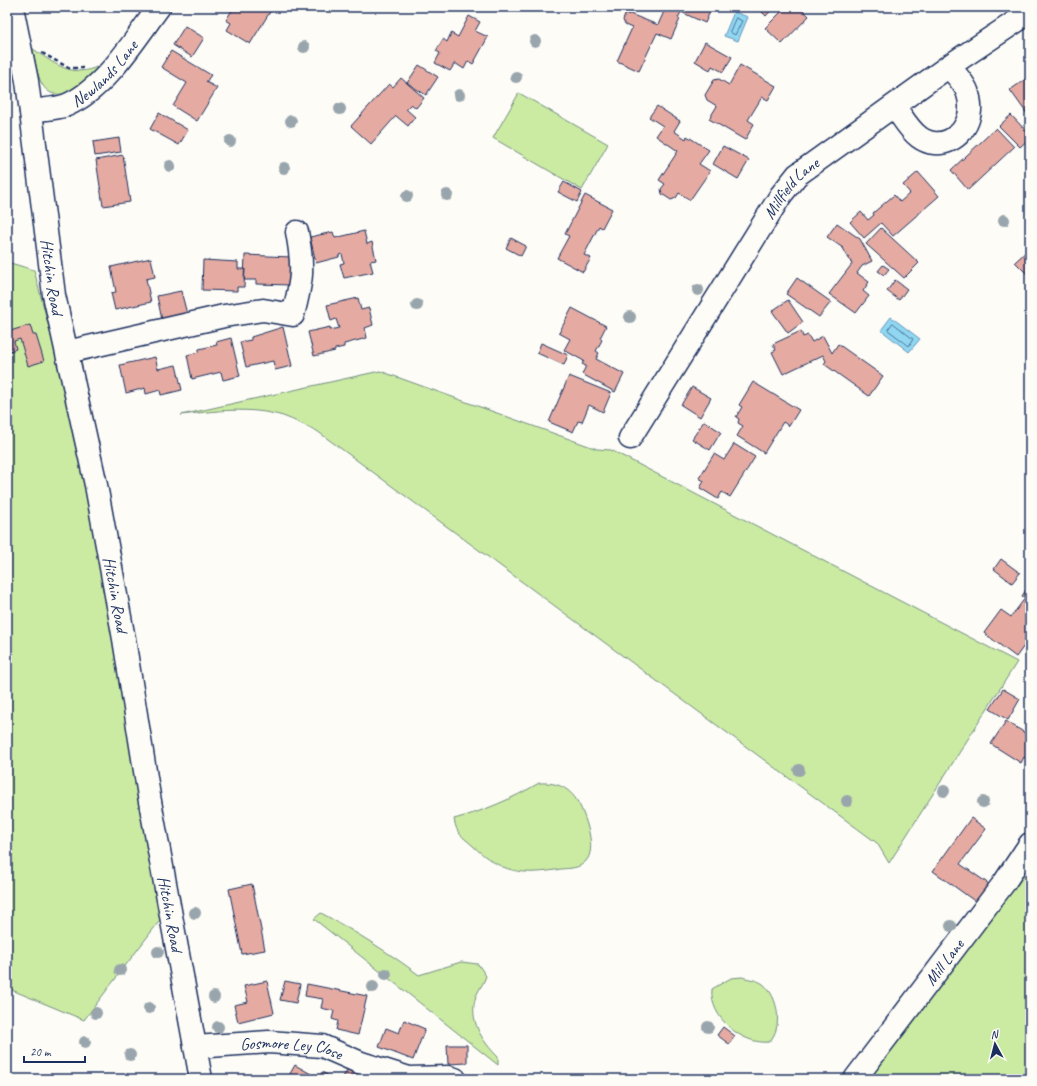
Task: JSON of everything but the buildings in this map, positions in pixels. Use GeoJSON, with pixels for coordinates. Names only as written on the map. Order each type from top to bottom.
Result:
{"type":"FeatureCollection","features":[{"type":"Feature","properties":{"kind":"street","name":"Hitchin Road"},"geometry":{"type":"LineString","coordinates":[[12,7],[19,37],[31,111],[54,295],[96,485],[124,639],[149,796],[201,1079]]}},
{"type":"Feature","properties":{"kind":"street","name":"Newlands Lane"},"geometry":{"type":"LineString","coordinates":[[31,111],[66,106],[81,98],[114,66],[159,7]]}},
{"type":"Feature","properties":{"kind":"street","name":"Millfield Lane"},"geometry":{"type":"LineString","coordinates":[[630,438],[781,195],[797,175],[949,66],[1030,12]]}},
{"type":"Feature","properties":{"kind":"street"},"geometry":{"type":"LineString","coordinates":[[894,106],[918,136],[926,141],[942,143],[954,139],[963,128],[970,115],[968,92],[949,66]]}},
{"type":"Feature","properties":{"kind":"street"},"geometry":{"type":"LineString","coordinates":[[66,352],[224,316],[263,310],[293,315],[303,272],[302,257],[297,232]]}},
{"type":"Feature","properties":{"kind":"street","name":"Mill Lane"},"geometry":{"type":"LineString","coordinates":[[855,1079],[1004,883],[1030,844]]}},
{"type":"Feature","properties":{"kind":"street","name":"Gosmore Ley Close"},"geometry":{"type":"LineString","coordinates":[[195,1048],[269,1042],[322,1046],[361,1063],[409,1078],[455,1079]]}},
{"type":"Feature","properties":{"kind":"path"},"geometry":{"type":"LineString","coordinates":[[19,37],[69,68],[89,66]]}},
{"type":"Feature","properties":{"kind":"green space"},"geometry":{"type":"Polygon","coordinates":[[[32,48],[63,68],[80,71],[89,70],[99,66],[103,68],[71,91],[62,94],[54,94],[46,89],[40,80],[37,73],[32,48]]]}},
{"type":"Feature","properties":{"kind":"green space"},"geometry":{"type":"Polygon","coordinates":[[[519,93],[608,144],[582,190],[493,138],[519,93]]]}},
{"type":"Feature","properties":{"kind":"green space"},"geometry":{"type":"Polygon","coordinates":[[[7,262],[34,270],[88,477],[164,915],[84,1020],[7,988],[7,262]]]}},
{"type":"Feature","properties":{"kind":"green space"},"geometry":{"type":"Polygon","coordinates":[[[380,371],[597,449],[611,450],[1017,662],[889,863],[877,843],[317,431],[283,416],[258,411],[232,410],[181,415],[380,371]]]}},
{"type":"Feature","properties":{"kind":"green space"},"geometry":{"type":"Polygon","coordinates":[[[539,783],[563,787],[572,795],[580,806],[585,818],[591,842],[589,856],[583,864],[577,867],[547,871],[523,872],[513,870],[493,862],[458,832],[454,819],[498,804],[539,783]]]}},
{"type":"Feature","properties":{"kind":"green space"},"geometry":{"type":"Polygon","coordinates":[[[1030,867],[1030,1079],[869,1079],[1030,867]]]}},
{"type":"Feature","properties":{"kind":"green space"},"geometry":{"type":"Polygon","coordinates":[[[321,913],[372,942],[419,975],[461,962],[478,964],[486,976],[476,996],[474,1005],[475,1022],[482,1037],[498,1057],[498,1065],[314,919],[321,913]]]}},
{"type":"Feature","properties":{"kind":"green space"},"geometry":{"type":"Polygon","coordinates":[[[742,977],[763,984],[773,997],[776,1004],[776,1029],[769,1042],[759,1042],[738,1034],[729,1027],[716,1010],[712,999],[712,989],[731,978],[742,977]]]}},
{"type":"Feature","properties":{"kind":"water"},"geometry":{"type":"Polygon","coordinates":[[[734,12],[748,17],[738,41],[724,36],[734,12]]]}},
{"type":"Feature","properties":{"kind":"water"},"geometry":{"type":"Polygon","coordinates":[[[891,317],[920,339],[909,352],[881,330],[891,317]]]}}]}
